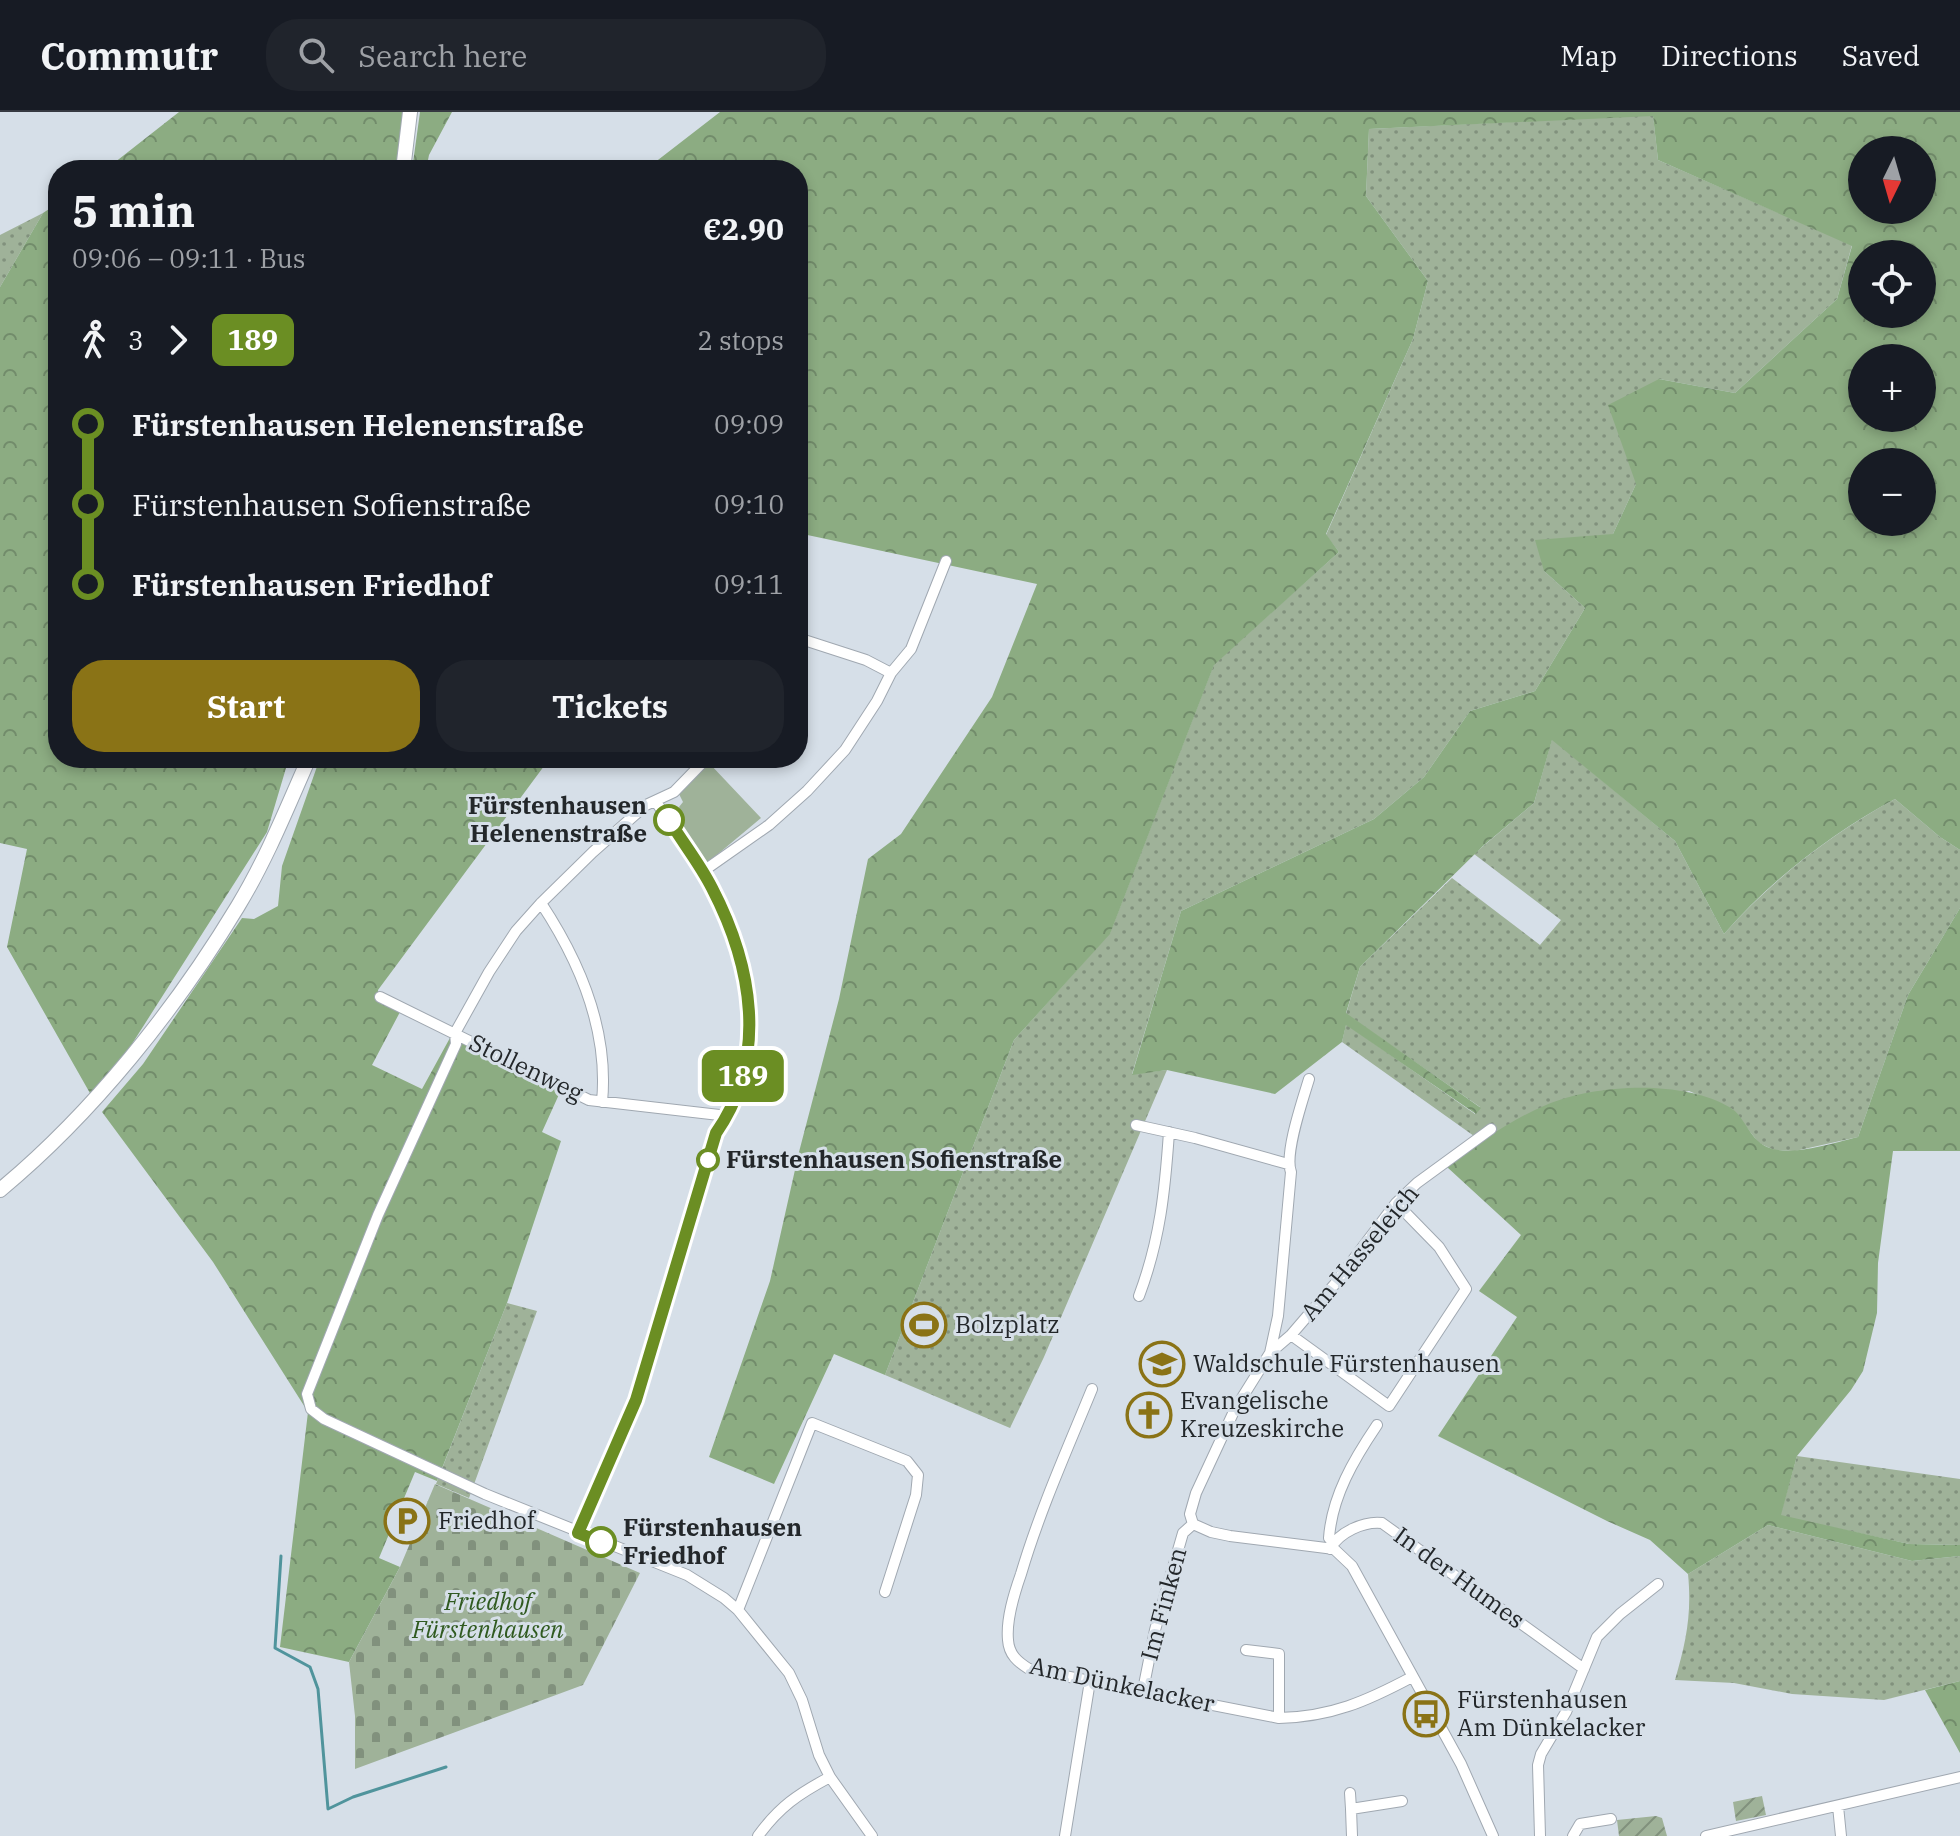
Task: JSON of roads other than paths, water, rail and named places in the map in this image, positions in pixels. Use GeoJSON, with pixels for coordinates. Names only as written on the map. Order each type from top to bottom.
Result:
{"type":"FeatureCollection","features":[{"type":"Feature","properties":{"kind":"main road"},"geometry":{"type":"LineString","coordinates":[[404,160],[410,112]]}},
{"type":"Feature","properties":{"kind":"main road"},"geometry":{"type":"LineString","coordinates":[[0,1190],[30,1165],[97,1095],[195,974],[240,904],[304,768]]}},
{"type":"Feature","properties":{"kind":"street"},"geometry":{"type":"LineString","coordinates":[[702,872],[769,825],[807,791],[845,750],[891,673],[911,649],[946,561]]}},
{"type":"Feature","properties":{"kind":"street"},"geometry":{"type":"LineString","coordinates":[[808,641],[866,660],[891,673]]}},
{"type":"Feature","properties":{"kind":"street"},"geometry":{"type":"LineString","coordinates":[[697,768],[674,792],[646,805],[603,842],[516,931],[489,972],[455,1033],[456,1044],[378,1215],[307,1394],[311,1409],[324,1419],[485,1494],[687,1575],[738,1610],[789,1673],[830,1777],[872,1836]]}},
{"type":"Feature","properties":{"kind":"street"},"geometry":{"type":"LineString","coordinates":[[578,1533],[636,1400],[716,1133],[738,1095],[748,1057],[751,1025],[748,987],[739,949],[702,872],[656,802]]}},
{"type":"Feature","properties":{"kind":"street"},"geometry":{"type":"LineString","coordinates":[[541,903],[572,954],[595,1019],[602,1057],[602,1102]]}},
{"type":"Feature","properties":{"kind":"street","name":"Stollenweg"},"geometry":{"type":"LineString","coordinates":[[380,997],[589,1100],[728,1116]]}},
{"type":"Feature","properties":{"kind":"street"},"geometry":{"type":"LineString","coordinates":[[1270,1353],[1278,1316],[1291,1172],[1288,1164],[1309,1079]]}},
{"type":"Feature","properties":{"kind":"street"},"geometry":{"type":"LineString","coordinates":[[1136,1125],[1288,1164]]}},
{"type":"Feature","properties":{"kind":"street","name":"Am Hasseleich"},"geometry":{"type":"LineString","coordinates":[[1193,1524],[1190,1514],[1196,1493],[1235,1409],[1270,1353],[1291,1335],[1334,1285],[1396,1203],[1429,1173],[1491,1129]]}},
{"type":"Feature","properties":{"kind":"street"},"geometry":{"type":"LineString","coordinates":[[1139,1296],[1158,1241],[1169,1132]]}},
{"type":"Feature","properties":{"kind":"street"},"geometry":{"type":"LineString","coordinates":[[1291,1335],[1389,1406],[1466,1289],[1439,1247],[1396,1203]]}},
{"type":"Feature","properties":{"kind":"street","name":"Am Dünkelacker"},"geometry":{"type":"LineString","coordinates":[[1092,1389],[1031,1539],[1016,1588],[1008,1640],[1010,1652],[1018,1662],[1029,1669],[1279,1718],[1354,1706],[1412,1677]]}},
{"type":"Feature","properties":{"kind":"street"},"geometry":{"type":"LineString","coordinates":[[738,1610],[812,1423],[907,1461],[918,1475],[916,1495],[885,1592]]}},
{"type":"Feature","properties":{"kind":"street"},"geometry":{"type":"LineString","coordinates":[[1377,1425],[1360,1450],[1333,1507],[1329,1538],[1331,1546],[1352,1566],[1461,1764],[1493,1836]]}},
{"type":"Feature","properties":{"kind":"street","name":"In der Humes"},"geometry":{"type":"LineString","coordinates":[[1331,1546],[1355,1528],[1373,1522],[1382,1523],[1584,1669]]}},
{"type":"Feature","properties":{"kind":"street"},"geometry":{"type":"LineString","coordinates":[[1193,1524],[1230,1536],[1331,1546]]}},
{"type":"Feature","properties":{"kind":"street","name":"Im Finken"},"geometry":{"type":"LineString","coordinates":[[1143,1690],[1155,1630],[1183,1533],[1193,1524]]}},
{"type":"Feature","properties":{"kind":"street"},"geometry":{"type":"LineString","coordinates":[[1540,1836],[1538,1765],[1541,1754],[1566,1712],[1597,1637],[1658,1584]]}},
{"type":"Feature","properties":{"kind":"street"},"geometry":{"type":"LineString","coordinates":[[1246,1650],[1279,1654],[1279,1718]]}},
{"type":"Feature","properties":{"kind":"street"},"geometry":{"type":"LineString","coordinates":[[1065,1836],[1090,1681]]}},
{"type":"Feature","properties":{"kind":"street"},"geometry":{"type":"LineString","coordinates":[[758,1836],[775,1813],[830,1777]]}},
{"type":"Feature","properties":{"kind":"street"},"geometry":{"type":"LineString","coordinates":[[1706,1836],[1959,1777]]}},
{"type":"Feature","properties":{"kind":"street"},"geometry":{"type":"LineString","coordinates":[[1350,1793],[1352,1836]]}},
{"type":"Feature","properties":{"kind":"street"},"geometry":{"type":"LineString","coordinates":[[1351,1809],[1402,1801]]}},
{"type":"Feature","properties":{"kind":"street"},"geometry":{"type":"LineString","coordinates":[[1838,1806],[1841,1836]]}},
{"type":"Feature","properties":{"kind":"street"},"geometry":{"type":"LineString","coordinates":[[1573,1836],[1580,1824],[1611,1819]]}},
{"type":"Feature","properties":{"kind":"waterway"},"geometry":{"type":"LineString","coordinates":[[281,1556],[275,1648],[310,1667],[318,1689],[328,1809],[353,1797],[446,1767]]}},
{"type":"Feature","properties":{"kind":"place","name":"Fürstenhausen Helenenstraße"},"geometry":{"type":"Point","coordinates":[669,820]}},
{"type":"Feature","properties":{"kind":"place","name":"Fürstenhausen Sofienstraße"},"geometry":{"type":"Point","coordinates":[708,1160]}},
{"type":"Feature","properties":{"kind":"place","name":"Bolzplatz"},"geometry":{"type":"Point","coordinates":[924,1325]}},
{"type":"Feature","properties":{"kind":"place","name":"Waldschule Fürstenhausen"},"geometry":{"type":"Point","coordinates":[1162,1364]}},
{"type":"Feature","properties":{"kind":"place","name":"Evangelische Kreuzeskirche"},"geometry":{"type":"Point","coordinates":[1149,1415]}},
{"type":"Feature","properties":{"kind":"place","name":"Friedhof"},"geometry":{"type":"Point","coordinates":[407,1521]}},
{"type":"Feature","properties":{"kind":"place","name":"Fürstenhausen Friedhof"},"geometry":{"type":"Point","coordinates":[601,1542]}},
{"type":"Feature","properties":{"kind":"place","name":"Fürstenhausen Am Dünkelacker"},"geometry":{"type":"Point","coordinates":[1426,1714]}},
{"type":"Feature","properties":{"kind":"park label","name":"Friedhof Fürstenhausen"},"geometry":{"type":"Point","coordinates":[488,1616]}}]}
